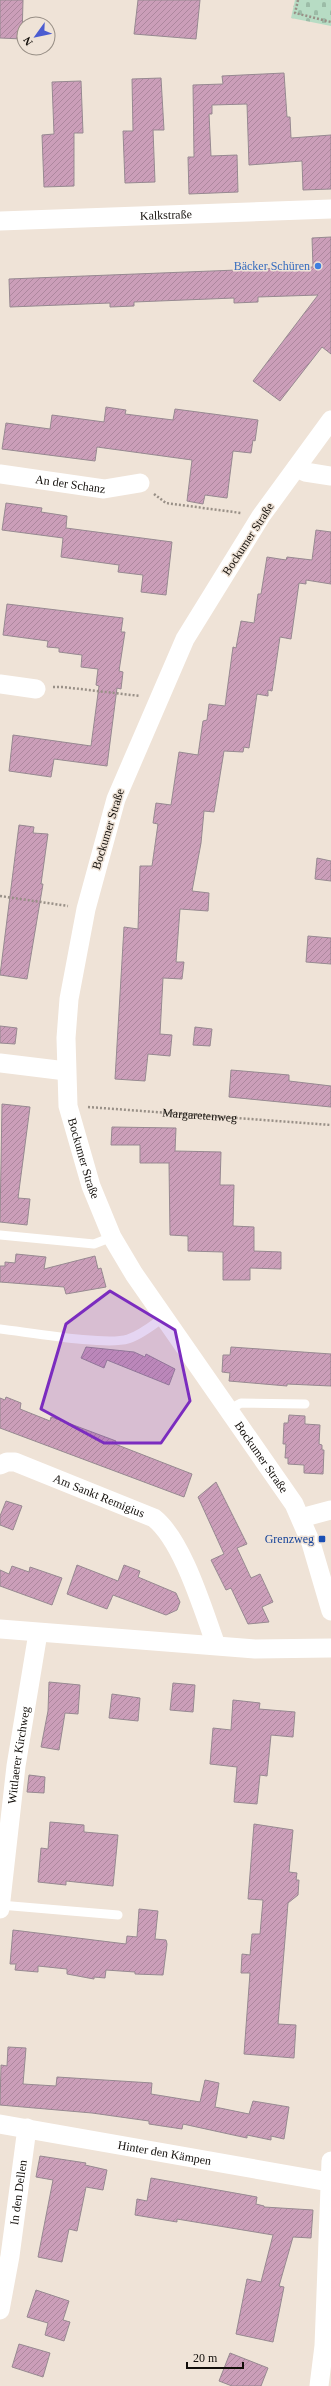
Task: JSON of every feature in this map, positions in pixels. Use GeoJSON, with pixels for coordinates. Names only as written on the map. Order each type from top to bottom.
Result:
{"type":"FeatureCollection","features":[{"type":"Feature","properties":{"kind":"street","name":"Kalkstraße"},"geometry":{"type":"LineString","coordinates":[[0,221],[331,209]]}},
{"type":"Feature","properties":{"kind":"street","name":"Bockumer Straße"},"geometry":{"type":"LineString","coordinates":[[331,420],[262,516],[185,639],[158,698],[116,799],[86,908],[69,999],[66,1071],[68,1106],[91,1186],[112,1237],[164,1317],[294,1504],[311,1543],[331,1610]]}},
{"type":"Feature","properties":{"kind":"street"},"geometry":{"type":"LineString","coordinates":[[297,467],[305,472],[331,476]]}},
{"type":"Feature","properties":{"kind":"street","name":"An der Schanz"},"geometry":{"type":"LineString","coordinates":[[0,474],[104,489],[140,483]]}},
{"type":"Feature","properties":{"kind":"street"},"geometry":{"type":"LineString","coordinates":[[0,684],[36,689]]}},
{"type":"Feature","properties":{"kind":"street"},"geometry":{"type":"LineString","coordinates":[[1,1066],[66,1071]]}},
{"type":"Feature","properties":{"kind":"street","name":"Am Sankt Remigius"},"geometry":{"type":"LineString","coordinates":[[0,1465],[7,1462],[15,1462],[146,1513],[159,1521],[169,1533],[195,1589],[216,1645]]}},
{"type":"Feature","properties":{"kind":"street"},"geometry":{"type":"LineString","coordinates":[[301,1518],[331,1510]]}},
{"type":"Feature","properties":{"kind":"street"},"geometry":{"type":"LineString","coordinates":[[0,1628],[38,1633],[255,1649],[331,1648]]}},
{"type":"Feature","properties":{"kind":"street","name":"Wittlaerer Kirchweg"},"geometry":{"type":"LineString","coordinates":[[0,1905],[16,1766],[38,1633]]}},
{"type":"Feature","properties":{"kind":"street","name":"Hinter den Kämpen"},"geometry":{"type":"LineString","coordinates":[[0,2124],[329,2182]]}},
{"type":"Feature","properties":{"kind":"street","name":"In den Dellen"},"geometry":{"type":"LineString","coordinates":[[0,2310],[5,2255],[27,2128]]}},
{"type":"Feature","properties":{"kind":"street"},"geometry":{"type":"LineString","coordinates":[[319,2386],[328,2295],[329,2182],[331,2161]]}},
{"type":"Feature","properties":{"kind":"lane"},"geometry":{"type":"LineString","coordinates":[[0,1235],[94,1244],[112,1237]]}},
{"type":"Feature","properties":{"kind":"lane"},"geometry":{"type":"LineString","coordinates":[[0,1329],[104,1340],[126,1340],[147,1330],[164,1317]]}},
{"type":"Feature","properties":{"kind":"lane"},"geometry":{"type":"LineString","coordinates":[[228,1410],[241,1403],[305,1404]]}},
{"type":"Feature","properties":{"kind":"lane","name":"Wittlaerer Kirchweg"},"geometry":{"type":"LineString","coordinates":[[0,1905],[118,1915]]}},
{"type":"Feature","properties":{"kind":"path"},"geometry":{"type":"LineString","coordinates":[[298,0],[295,13],[331,22]]}},
{"type":"Feature","properties":{"kind":"path"},"geometry":{"type":"LineString","coordinates":[[140,483],[166,503],[262,516]]}},
{"type":"Feature","properties":{"kind":"path"},"geometry":{"type":"LineString","coordinates":[[36,689],[64,687],[158,698]]}},
{"type":"Feature","properties":{"kind":"path"},"geometry":{"type":"LineString","coordinates":[[0,896],[86,908]]}},
{"type":"Feature","properties":{"kind":"path","name":"Margaretenweg"},"geometry":{"type":"LineString","coordinates":[[68,1106],[331,1125]]}},
{"type":"Feature","properties":{"kind":"highlighted area"},"geometry":{"type":"Polygon","coordinates":[[[110,1291],[175,1330],[190,1401],[161,1443],[104,1443],[41,1409],[66,1324],[110,1291]]]}},
{"type":"Feature","properties":{"kind":"green space"},"geometry":{"type":"Polygon","coordinates":[[[295,0],[331,0],[331,26],[291,18],[295,0]]]}},
{"type":"Feature","properties":{"kind":"building"},"geometry":{"type":"Polygon","coordinates":[[[0,0],[23,0],[23,16],[16,16],[16,39],[0,38],[0,0]]]}},
{"type":"Feature","properties":{"kind":"building"},"geometry":{"type":"Polygon","coordinates":[[[138,0],[200,0],[196,39],[134,34],[138,0]]]}},
{"type":"Feature","properties":{"kind":"building"},"geometry":{"type":"Polygon","coordinates":[[[284,73],[287,117],[290,117],[291,138],[331,135],[331,189],[303,190],[302,161],[249,165],[247,104],[212,105],[212,114],[209,114],[211,156],[237,155],[238,192],[189,194],[188,157],[194,157],[193,85],[223,84],[222,76],[284,73]]]}},
{"type":"Feature","properties":{"kind":"building"},"geometry":{"type":"Polygon","coordinates":[[[161,78],[164,130],[153,130],[155,182],[125,183],[123,131],[133,131],[132,79],[161,78]]]}},
{"type":"Feature","properties":{"kind":"building"},"geometry":{"type":"Polygon","coordinates":[[[81,81],[83,133],[74,133],[74,186],[44,187],[42,135],[54,134],[52,82],[81,81]]]}},
{"type":"Feature","properties":{"kind":"building"},"geometry":{"type":"Polygon","coordinates":[[[331,237],[331,354],[322,347],[280,401],[253,381],[318,295],[258,297],[258,302],[234,303],[234,298],[134,302],[134,306],[110,307],[110,303],[10,307],[9,279],[313,267],[312,238],[331,237]]]}},
{"type":"Feature","properties":{"kind":"building"},"geometry":{"type":"Polygon","coordinates":[[[106,407],[126,410],[125,414],[173,420],[175,409],[258,420],[255,441],[253,440],[251,453],[233,451],[227,498],[205,495],[203,504],[187,501],[192,460],[97,447],[95,461],[2,449],[6,423],[50,429],[52,415],[104,422],[106,407]]]}},
{"type":"Feature","properties":{"kind":"building"},"geometry":{"type":"Polygon","coordinates":[[[6,503],[42,508],[41,512],[67,516],[66,528],[172,542],[166,595],[141,592],[143,575],[118,572],[119,565],[61,557],[63,538],[2,530],[6,503]]]}},
{"type":"Feature","properties":{"kind":"building"},"geometry":{"type":"Polygon","coordinates":[[[316,530],[331,532],[331,584],[306,580],[306,584],[299,583],[291,639],[280,637],[272,691],[268,690],[268,696],[257,694],[249,748],[244,747],[243,752],[224,751],[214,812],[204,811],[201,843],[192,891],[209,893],[208,911],[180,909],[176,962],[184,962],[182,979],[163,978],[160,1034],[172,1035],[170,1056],[148,1054],[145,1081],[115,1079],[124,927],[138,929],[140,866],[152,866],[158,824],[153,823],[156,803],[171,805],[179,752],[198,755],[203,721],[207,720],[209,704],[225,706],[233,647],[236,648],[241,621],[254,623],[258,594],[261,594],[267,557],[286,560],[287,557],[312,560],[316,530]]]}},
{"type":"Feature","properties":{"kind":"building"},"geometry":{"type":"Polygon","coordinates":[[[7,604],[123,618],[121,632],[125,632],[119,671],[123,672],[121,689],[117,688],[107,766],[54,759],[51,777],[9,771],[13,735],[91,746],[99,686],[96,685],[98,669],[81,667],[82,655],[59,652],[59,648],[47,647],[48,641],[3,635],[7,604]]]}},
{"type":"Feature","properties":{"kind":"building"},"geometry":{"type":"Polygon","coordinates":[[[19,825],[34,827],[33,833],[48,834],[41,884],[43,884],[27,979],[0,975],[19,825]]]}},
{"type":"Feature","properties":{"kind":"building"},"geometry":{"type":"Polygon","coordinates":[[[317,858],[331,861],[331,881],[315,879],[317,858]]]}},
{"type":"Feature","properties":{"kind":"building"},"geometry":{"type":"Polygon","coordinates":[[[308,936],[331,938],[331,964],[306,962],[308,936]]]}},
{"type":"Feature","properties":{"kind":"building"},"geometry":{"type":"Polygon","coordinates":[[[0,1026],[17,1028],[15,1044],[0,1043],[0,1026]]]}},
{"type":"Feature","properties":{"kind":"building"},"geometry":{"type":"Polygon","coordinates":[[[195,1027],[212,1029],[210,1046],[193,1045],[195,1027]]]}},
{"type":"Feature","properties":{"kind":"building"},"geometry":{"type":"Polygon","coordinates":[[[231,1070],[289,1075],[289,1081],[331,1086],[331,1107],[229,1097],[231,1070]]]}},
{"type":"Feature","properties":{"kind":"building"},"geometry":{"type":"Polygon","coordinates":[[[2,1104],[30,1107],[18,1198],[30,1199],[27,1225],[0,1222],[2,1104]]]}},
{"type":"Feature","properties":{"kind":"building"},"geometry":{"type":"Polygon","coordinates":[[[112,1127],[176,1128],[175,1151],[221,1152],[220,1185],[234,1185],[233,1226],[254,1227],[254,1251],[281,1252],[281,1269],[250,1268],[250,1280],[223,1280],[223,1252],[188,1251],[188,1236],[170,1235],[169,1163],[140,1163],[140,1145],[111,1145],[112,1127]]]}},
{"type":"Feature","properties":{"kind":"building"},"geometry":{"type":"Polygon","coordinates":[[[16,1254],[46,1257],[44,1269],[95,1256],[98,1269],[101,1268],[106,1287],[66,1294],[64,1287],[0,1282],[0,1266],[5,1266],[5,1262],[15,1263],[16,1254]]]}},
{"type":"Feature","properties":{"kind":"building"},"geometry":{"type":"Polygon","coordinates":[[[86,1347],[134,1352],[145,1357],[146,1354],[175,1369],[169,1385],[107,1360],[104,1368],[81,1358],[86,1347]]]}},
{"type":"Feature","properties":{"kind":"building"},"geometry":{"type":"Polygon","coordinates":[[[231,1347],[331,1354],[331,1386],[287,1384],[287,1386],[229,1381],[230,1373],[222,1372],[223,1355],[230,1355],[231,1347]]]}},
{"type":"Feature","properties":{"kind":"building"},"geometry":{"type":"Polygon","coordinates":[[[6,1397],[21,1403],[20,1409],[50,1421],[51,1417],[60,1420],[116,1441],[115,1444],[192,1474],[184,1497],[0,1428],[0,1398],[5,1400],[6,1397]]]}},
{"type":"Feature","properties":{"kind":"building"},"geometry":{"type":"Polygon","coordinates":[[[289,1415],[305,1416],[305,1424],[320,1425],[319,1444],[322,1445],[322,1450],[324,1450],[323,1474],[304,1473],[304,1465],[288,1464],[288,1458],[285,1458],[286,1444],[283,1444],[284,1423],[288,1423],[289,1415]]]}},
{"type":"Feature","properties":{"kind":"building"},"geometry":{"type":"Polygon","coordinates":[[[216,1482],[247,1544],[237,1548],[251,1578],[260,1574],[273,1602],[262,1607],[269,1622],[248,1624],[231,1588],[226,1590],[211,1560],[224,1554],[198,1497],[216,1482]]]}},
{"type":"Feature","properties":{"kind":"building"},"geometry":{"type":"Polygon","coordinates":[[[6,1501],[22,1506],[13,1530],[0,1525],[0,1516],[6,1501]]]}},
{"type":"Feature","properties":{"kind":"building"},"geometry":{"type":"Polygon","coordinates":[[[77,1565],[118,1581],[124,1565],[140,1571],[138,1577],[176,1593],[180,1602],[177,1610],[166,1615],[113,1595],[107,1609],[67,1594],[77,1565]]]}},
{"type":"Feature","properties":{"kind":"building"},"geometry":{"type":"Polygon","coordinates":[[[12,1566],[29,1572],[30,1567],[62,1578],[52,1605],[0,1586],[0,1570],[9,1574],[12,1566]]]}},
{"type":"Feature","properties":{"kind":"building"},"geometry":{"type":"Polygon","coordinates":[[[49,1682],[80,1685],[78,1714],[65,1713],[59,1750],[41,1747],[48,1711],[49,1682]]]}},
{"type":"Feature","properties":{"kind":"building"},"geometry":{"type":"Polygon","coordinates":[[[173,1683],[195,1685],[193,1712],[170,1710],[173,1683]]]}},
{"type":"Feature","properties":{"kind":"building"},"geometry":{"type":"Polygon","coordinates":[[[112,1694],[140,1698],[138,1721],[109,1718],[112,1694]]]}},
{"type":"Feature","properties":{"kind":"building"},"geometry":{"type":"Polygon","coordinates":[[[233,1700],[260,1703],[259,1709],[295,1712],[293,1737],[271,1735],[267,1776],[260,1775],[257,1804],[234,1802],[237,1767],[210,1764],[213,1728],[231,1730],[233,1700]]]}},
{"type":"Feature","properties":{"kind":"building"},"geometry":{"type":"Polygon","coordinates":[[[29,1775],[45,1777],[44,1793],[27,1792],[29,1775]]]}},
{"type":"Feature","properties":{"kind":"building"},"geometry":{"type":"Polygon","coordinates":[[[50,1822],[84,1825],[84,1832],[118,1835],[113,1886],[66,1881],[66,1885],[38,1882],[41,1848],[48,1849],[50,1822]]]}},
{"type":"Feature","properties":{"kind":"building"},"geometry":{"type":"Polygon","coordinates":[[[254,1824],[293,1830],[289,1872],[297,1873],[296,1880],[299,1880],[298,1895],[288,1903],[278,2024],[296,2025],[294,2058],[244,2054],[250,1973],[241,1973],[242,1954],[250,1955],[252,1934],[260,1934],[263,1900],[248,1899],[254,1824]]]}},
{"type":"Feature","properties":{"kind":"building"},"geometry":{"type":"Polygon","coordinates":[[[139,1909],[158,1911],[155,1939],[166,1940],[167,1944],[163,1975],[135,1974],[135,1972],[106,1970],[105,1978],[94,1977],[94,1979],[67,1974],[67,1969],[38,1966],[38,1972],[15,1970],[16,1964],[10,1964],[13,1930],[126,1944],[127,1936],[137,1937],[139,1909]]]}},
{"type":"Feature","properties":{"kind":"building"},"geometry":{"type":"Polygon","coordinates":[[[8,2047],[26,2048],[23,2084],[56,2086],[57,2077],[152,2083],[151,2094],[200,2102],[205,2080],[219,2083],[215,2107],[249,2114],[253,2101],[289,2107],[284,2139],[271,2136],[271,2140],[247,2135],[247,2138],[183,2124],[182,2129],[149,2124],[149,2121],[92,2113],[0,2105],[1,2065],[7,2066],[8,2047]]]}},
{"type":"Feature","properties":{"kind":"building"},"geometry":{"type":"Polygon","coordinates":[[[40,2156],[86,2163],[85,2165],[107,2170],[103,2190],[86,2187],[77,2231],[69,2229],[62,2262],[38,2257],[53,2180],[36,2177],[40,2156]]]}},
{"type":"Feature","properties":{"kind":"building"},"geometry":{"type":"Polygon","coordinates":[[[151,2178],[257,2197],[256,2204],[264,2207],[313,2210],[311,2238],[293,2237],[279,2286],[284,2287],[273,2342],[236,2334],[247,2279],[261,2282],[273,2235],[177,2219],[177,2222],[135,2215],[137,2199],[147,2201],[151,2178]]]}},
{"type":"Feature","properties":{"kind":"building"},"geometry":{"type":"Polygon","coordinates":[[[36,2290],[69,2301],[63,2320],[70,2322],[64,2341],[45,2335],[48,2323],[27,2317],[36,2290]]]}},
{"type":"Feature","properties":{"kind":"building"},"geometry":{"type":"Polygon","coordinates":[[[19,2344],[50,2353],[43,2377],[12,2367],[19,2344]]]}},
{"type":"Feature","properties":{"kind":"building"},"geometry":{"type":"Polygon","coordinates":[[[230,2353],[268,2368],[261,2386],[232,2386],[219,2381],[230,2353]]]}},
{"type":"Feature","properties":{"kind":"place","name":"Bäcker Schüren"},"geometry":{"type":"Point","coordinates":[318,266]}},
{"type":"Feature","properties":{"kind":"place","name":"Grenzweg"},"geometry":{"type":"Point","coordinates":[322,1539]}}]}
